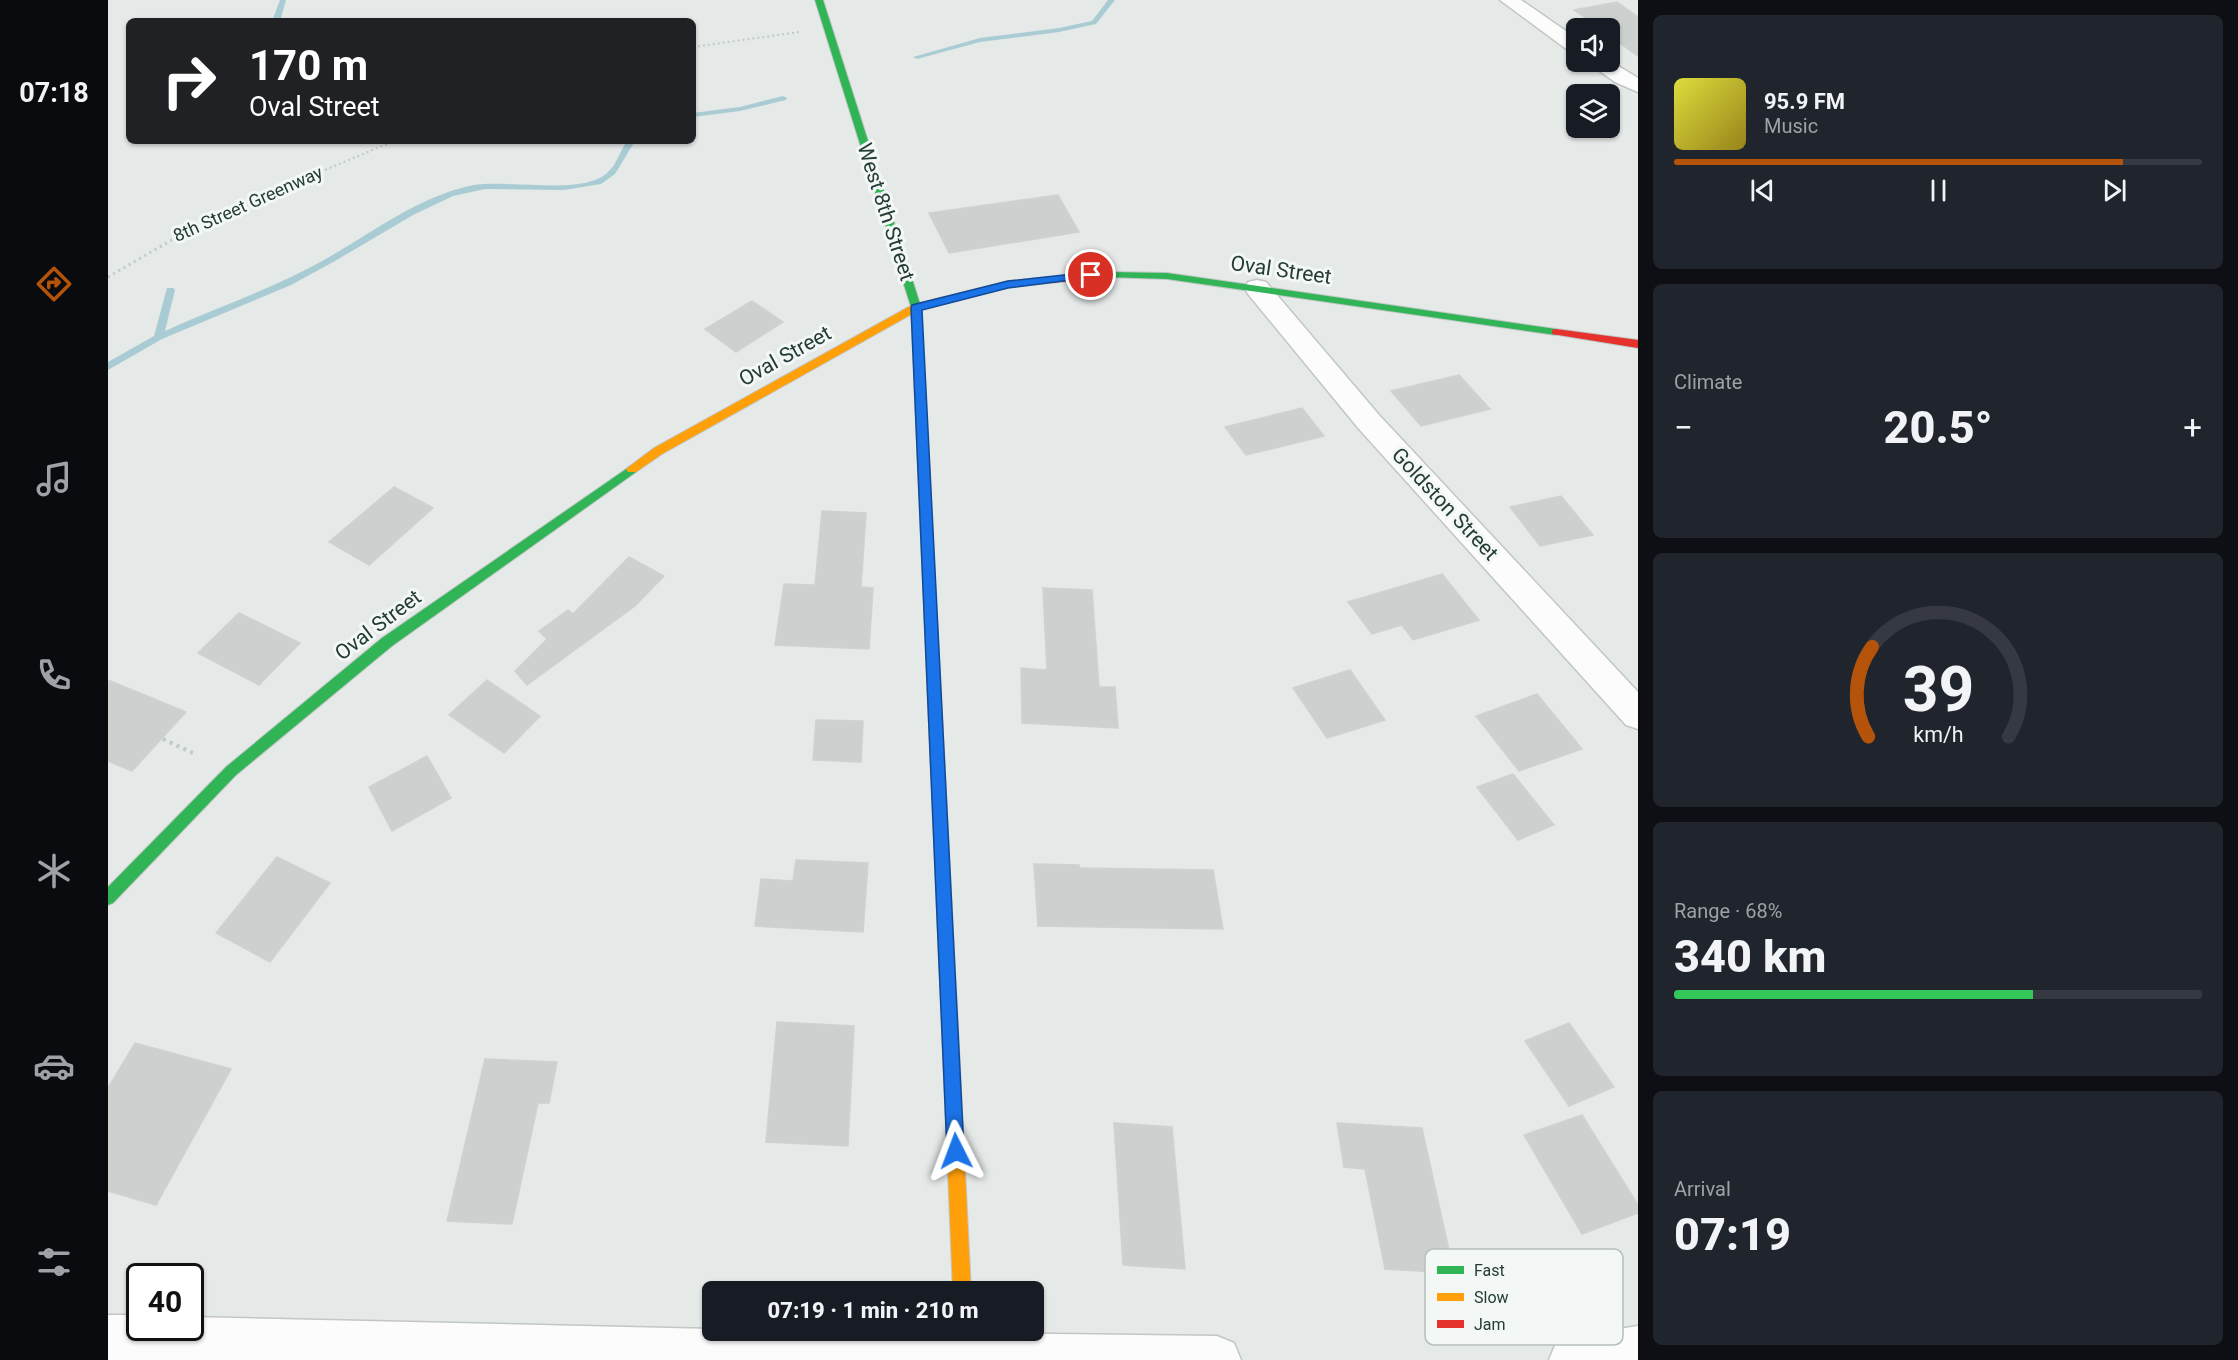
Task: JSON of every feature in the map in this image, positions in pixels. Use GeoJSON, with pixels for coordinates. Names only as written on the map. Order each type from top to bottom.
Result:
{"type":"FeatureCollection","features":[{"type":"Feature","properties":{"kind":"street","name":"West 8th Street"},"geometry":{"type":"LineString","coordinates":[[819,0],[916,308],[961,1281]]}},
{"type":"Feature","properties":{"kind":"street"},"geometry":{"type":"LineString","coordinates":[[1509,0],[1566,40]]}},
{"type":"Feature","properties":{"kind":"street"},"geometry":{"type":"LineString","coordinates":[[1613,72],[1638,86]]}},
{"type":"Feature","properties":{"kind":"street","name":"Oval Street"},"geometry":{"type":"LineString","coordinates":[[108,898],[231,771],[387,642],[658,451],[916,308],[1008,284],[1091,275],[1167,276],[1638,344]]}},
{"type":"Feature","properties":{"kind":"street","name":"Goldston Street"},"geometry":{"type":"LineString","coordinates":[[1257,288],[1369,422],[1638,715]]}},
{"type":"Feature","properties":{"kind":"street"},"geometry":{"type":"LineString","coordinates":[[108,1338],[965,1349],[1217,1360]]}},
{"type":"Feature","properties":{"kind":"street"},"geometry":{"type":"LineString","coordinates":[[1573,1360],[1638,1350]]}},
{"type":"Feature","properties":{"kind":"path"},"geometry":{"type":"LineString","coordinates":[[696,47],[828,30]]}},
{"type":"Feature","properties":{"kind":"path","name":"8th Street Greenway"},"geometry":{"type":"LineString","coordinates":[[108,277],[167,241],[227,211],[387,144]]}},
{"type":"Feature","properties":{"kind":"building"},"geometry":{"type":"Polygon","coordinates":[[[1617,2],[1638,17],[1638,56],[1620,43],[1620,18],[1586,18],[1574,10],[1617,2]]]}},
{"type":"Feature","properties":{"kind":"building"},"geometry":{"type":"Polygon","coordinates":[[[1058,195],[1079,232],[949,253],[929,213],[1058,195]]]}},
{"type":"Feature","properties":{"kind":"building"},"geometry":{"type":"Polygon","coordinates":[[[752,301],[783,322],[736,352],[705,329],[752,301]]]}},
{"type":"Feature","properties":{"kind":"building"},"geometry":{"type":"Polygon","coordinates":[[[1459,375],[1490,409],[1421,426],[1391,391],[1459,375]]]}},
{"type":"Feature","properties":{"kind":"building"},"geometry":{"type":"Polygon","coordinates":[[[1302,408],[1324,436],[1246,455],[1225,427],[1302,408]]]}},
{"type":"Feature","properties":{"kind":"building"},"geometry":{"type":"Polygon","coordinates":[[[394,487],[433,508],[369,565],[329,542],[394,487]]]}},
{"type":"Feature","properties":{"kind":"building"},"geometry":{"type":"Polygon","coordinates":[[[1561,496],[1593,535],[1540,546],[1510,507],[1561,496]]]}},
{"type":"Feature","properties":{"kind":"building"},"geometry":{"type":"Polygon","coordinates":[[[822,511],[866,513],[861,587],[873,588],[869,649],[775,645],[784,584],[815,585],[822,511]]]}},
{"type":"Feature","properties":{"kind":"building"},"geometry":{"type":"Polygon","coordinates":[[[629,557],[664,576],[635,606],[527,685],[515,671],[547,639],[539,631],[568,610],[573,614],[629,557]]]}},
{"type":"Feature","properties":{"kind":"building"},"geometry":{"type":"Polygon","coordinates":[[[1442,574],[1479,620],[1413,640],[1402,625],[1372,634],[1348,602],[1442,574]]]}},
{"type":"Feature","properties":{"kind":"building"},"geometry":{"type":"Polygon","coordinates":[[[1043,588],[1092,590],[1099,687],[1115,687],[1118,728],[1022,723],[1021,668],[1047,670],[1043,588]]]}},
{"type":"Feature","properties":{"kind":"building"},"geometry":{"type":"Polygon","coordinates":[[[239,613],[300,643],[259,685],[198,653],[239,613]]]}},
{"type":"Feature","properties":{"kind":"building"},"geometry":{"type":"Polygon","coordinates":[[[1350,670],[1385,720],[1327,738],[1293,688],[1350,670]]]}},
{"type":"Feature","properties":{"kind":"building"},"geometry":{"type":"Polygon","coordinates":[[[108,680],[186,712],[132,771],[108,761],[108,680]]]}},
{"type":"Feature","properties":{"kind":"building"},"geometry":{"type":"Polygon","coordinates":[[[487,680],[540,716],[504,753],[449,715],[487,680]]]}},
{"type":"Feature","properties":{"kind":"building"},"geometry":{"type":"Polygon","coordinates":[[[1537,694],[1582,749],[1519,771],[1476,716],[1537,694]]]}},
{"type":"Feature","properties":{"kind":"building"},"geometry":{"type":"Polygon","coordinates":[[[816,720],[863,721],[861,762],[813,760],[816,720]]]}},
{"type":"Feature","properties":{"kind":"building"},"geometry":{"type":"Polygon","coordinates":[[[427,756],[451,798],[392,831],[369,787],[427,756]]]}},
{"type":"Feature","properties":{"kind":"building"},"geometry":{"type":"Polygon","coordinates":[[[1513,774],[1554,825],[1518,840],[1477,787],[1513,774]]]}},
{"type":"Feature","properties":{"kind":"building"},"geometry":{"type":"Polygon","coordinates":[[[277,857],[330,883],[270,962],[216,933],[277,857]]]}},
{"type":"Feature","properties":{"kind":"building"},"geometry":{"type":"Polygon","coordinates":[[[796,860],[868,863],[863,932],[755,926],[761,879],[793,881],[796,860]]]}},
{"type":"Feature","properties":{"kind":"building"},"geometry":{"type":"Polygon","coordinates":[[[1034,864],[1079,865],[1080,868],[1213,870],[1223,929],[1038,926],[1034,864]]]}},
{"type":"Feature","properties":{"kind":"building"},"geometry":{"type":"Polygon","coordinates":[[[777,1022],[854,1026],[848,1146],[766,1142],[777,1022]]]}},
{"type":"Feature","properties":{"kind":"building"},"geometry":{"type":"Polygon","coordinates":[[[1569,1023],[1614,1087],[1569,1106],[1525,1041],[1569,1023]]]}},
{"type":"Feature","properties":{"kind":"building"},"geometry":{"type":"Polygon","coordinates":[[[135,1043],[231,1069],[156,1205],[108,1191],[108,1088],[135,1043]]]}},
{"type":"Feature","properties":{"kind":"building"},"geometry":{"type":"Polygon","coordinates":[[[485,1059],[557,1062],[549,1103],[538,1103],[512,1224],[447,1221],[485,1059]]]}},
{"type":"Feature","properties":{"kind":"building"},"geometry":{"type":"Polygon","coordinates":[[[1582,1115],[1638,1205],[1638,1213],[1582,1234],[1524,1135],[1582,1115]]]}},
{"type":"Feature","properties":{"kind":"building"},"geometry":{"type":"Polygon","coordinates":[[[1114,1123],[1172,1127],[1185,1269],[1123,1265],[1114,1123]]]}},
{"type":"Feature","properties":{"kind":"building"},"geometry":{"type":"Polygon","coordinates":[[[1337,1123],[1422,1128],[1449,1249],[1425,1249],[1425,1271],[1385,1269],[1365,1169],[1344,1167],[1337,1123]]]}},
{"type":"Feature","properties":{"kind":"waterway"},"geometry":{"type":"LineString","coordinates":[[277,18],[283,0]]}},
{"type":"Feature","properties":{"kind":"waterway"},"geometry":{"type":"LineString","coordinates":[[917,57],[980,40],[1094,23],[1112,0]]}},
{"type":"Feature","properties":{"kind":"waterway"},"geometry":{"type":"LineString","coordinates":[[696,115],[740,109],[783,98]]}},
{"type":"Feature","properties":{"kind":"waterway"},"geometry":{"type":"LineString","coordinates":[[158,337],[288,283],[410,213],[450,194],[485,186],[564,187],[598,182],[609,176],[629,144]]}},
{"type":"Feature","properties":{"kind":"waterway"},"geometry":{"type":"LineString","coordinates":[[158,337],[170,290]]}},
{"type":"Feature","properties":{"kind":"waterway"},"geometry":{"type":"LineString","coordinates":[[108,367],[158,337]]}},
{"type":"Feature","properties":{"kind":"traffic: fast"},"geometry":{"type":"LineString","coordinates":[[819,0],[916,307],[918,349]]}},
{"type":"Feature","properties":{"kind":"traffic: fast"},"geometry":{"type":"LineString","coordinates":[[1109,275],[1167,276],[1556,332]]}},
{"type":"Feature","properties":{"kind":"traffic: fast"},"geometry":{"type":"LineString","coordinates":[[108,898],[231,771],[387,642],[632,469]]}},
{"type":"Feature","properties":{"kind":"traffic: fast"},"geometry":{"type":"LineString","coordinates":[[929,581],[950,1028]]}},
{"type":"Feature","properties":{"kind":"traffic: slow"},"geometry":{"type":"LineString","coordinates":[[632,469],[658,451],[916,307],[962,296]]}},
{"type":"Feature","properties":{"kind":"traffic: slow"},"geometry":{"type":"LineString","coordinates":[[918,349],[929,581]]}},
{"type":"Feature","properties":{"kind":"traffic: slow"},"geometry":{"type":"LineString","coordinates":[[950,1028],[962,1281]]}},
{"type":"Feature","properties":{"kind":"traffic: jam"},"geometry":{"type":"LineString","coordinates":[[962,296],[1008,284],[1109,275]]}},
{"type":"Feature","properties":{"kind":"traffic: jam"},"geometry":{"type":"LineString","coordinates":[[1556,332],[1638,344]]}},
{"type":"Feature","properties":{"kind":"route"},"geometry":{"type":"LineString","coordinates":[[956,1151],[916,308],[1008,284],[1091,275]]}}]}
